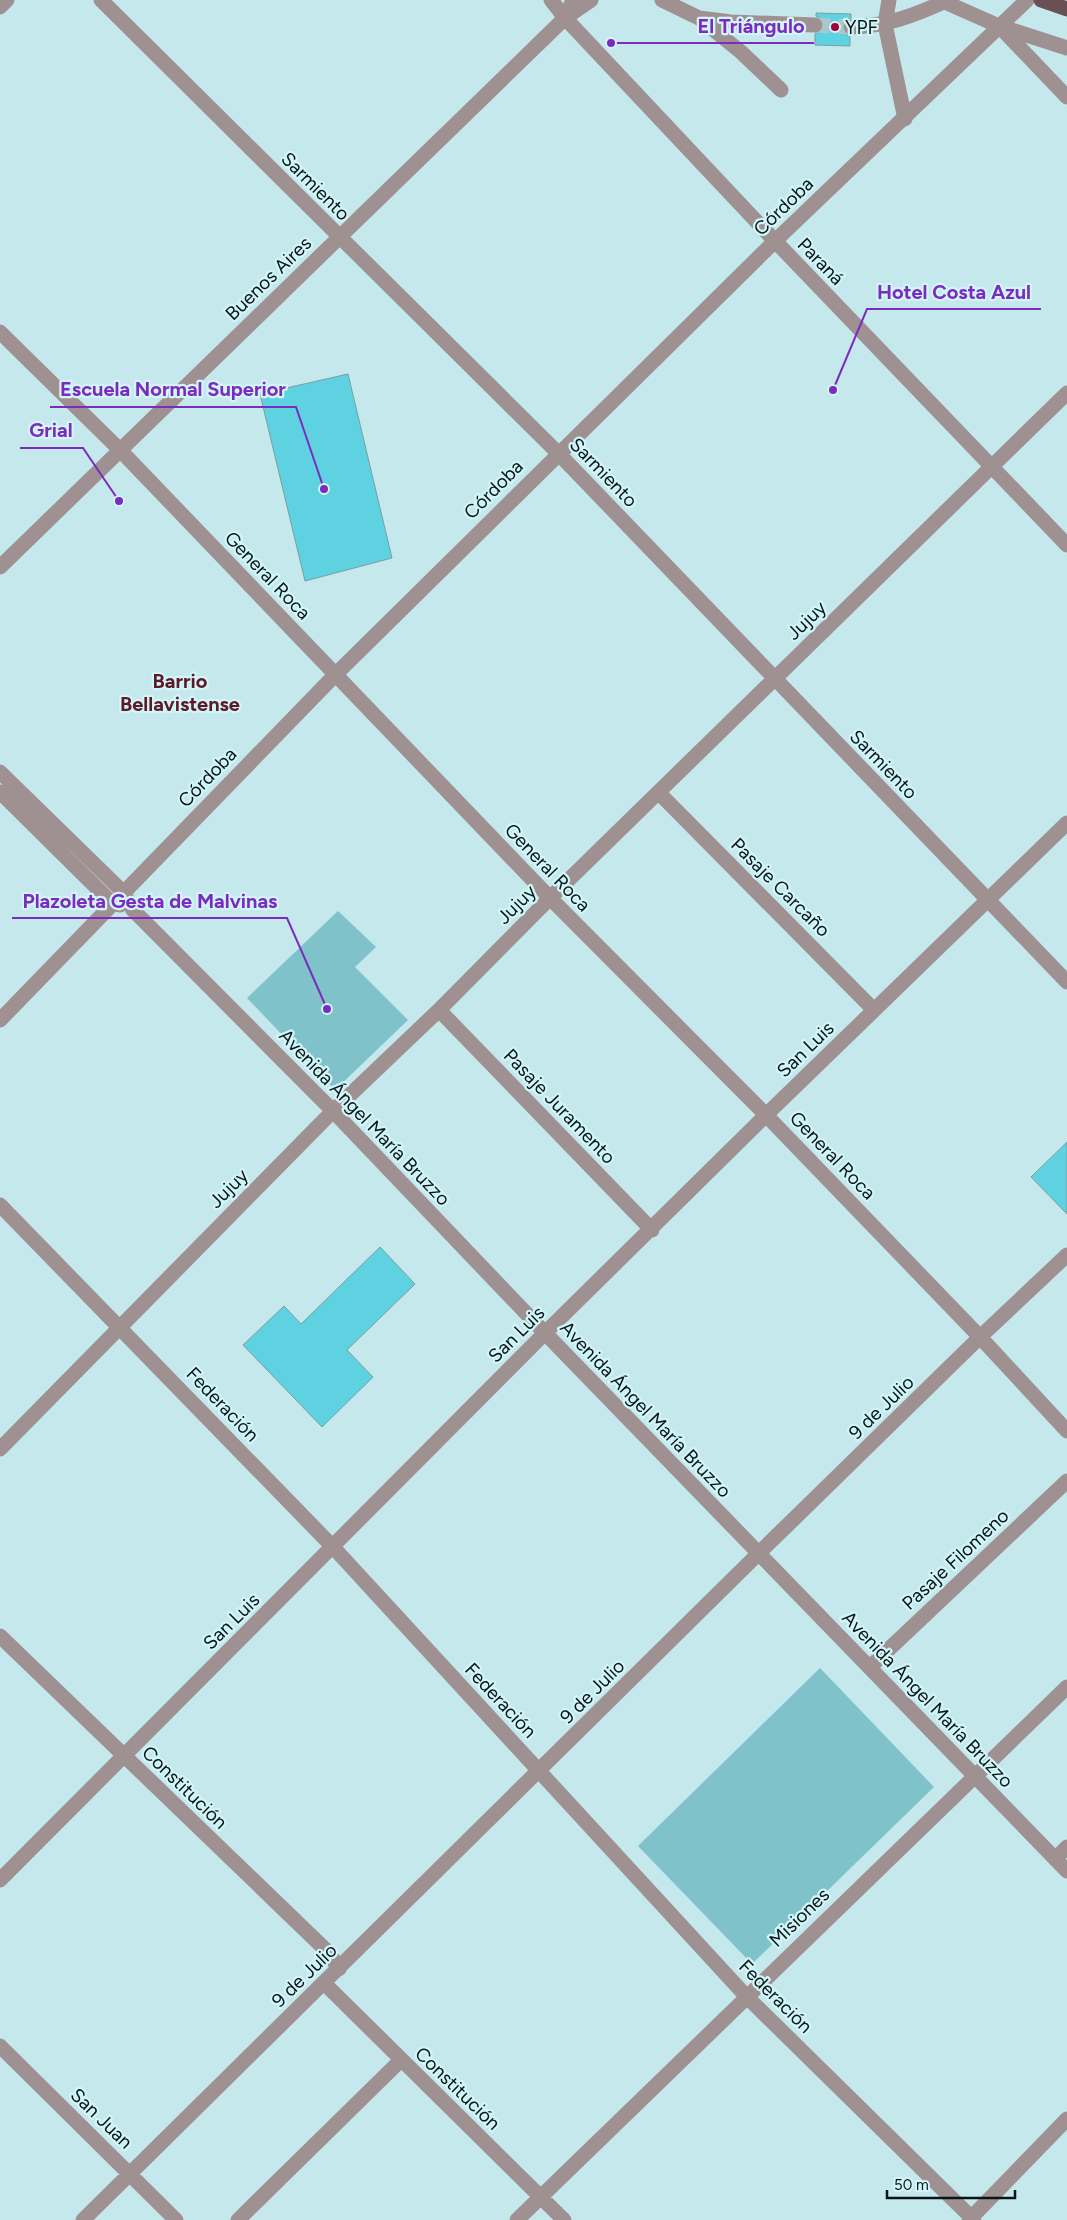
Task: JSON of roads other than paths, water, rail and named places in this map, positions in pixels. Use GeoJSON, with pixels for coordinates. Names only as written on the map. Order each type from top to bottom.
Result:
{"type":"FeatureCollection","features":[{"type":"Feature","properties":{"kind":"main road"},"geometry":{"type":"LineString","coordinates":[[1040,0],[1067,9]]}},
{"type":"Feature","properties":{"kind":"street"},"geometry":{"type":"LineString","coordinates":[[0,8],[7,0]]}},
{"type":"Feature","properties":{"kind":"street","name":"Sarmiento"},"geometry":{"type":"LineString","coordinates":[[101,0],[558,453],[1067,982]]}},
{"type":"Feature","properties":{"kind":"street","name":"Paraná"},"geometry":{"type":"LineString","coordinates":[[551,0],[565,18],[775,242],[1067,545]]}},
{"type":"Feature","properties":{"kind":"street","name":"Buenos Aires"},"geometry":{"type":"LineString","coordinates":[[565,18],[572,0]]}},
{"type":"Feature","properties":{"kind":"street","name":"Buenos Aires"},"geometry":{"type":"LineString","coordinates":[[0,567],[565,18],[591,0]]}},
{"type":"Feature","properties":{"kind":"street"},"geometry":{"type":"LineString","coordinates":[[662,0],[699,18],[741,52],[781,90]]}},
{"type":"Feature","properties":{"kind":"street"},"geometry":{"type":"LineString","coordinates":[[889,0],[885,24],[905,119]]}},
{"type":"Feature","properties":{"kind":"street","name":"Córdoba"},"geometry":{"type":"LineString","coordinates":[[0,1020],[336,674],[558,453],[1027,0]]}},
{"type":"Feature","properties":{"kind":"street"},"geometry":{"type":"LineString","coordinates":[[850,27],[874,27],[885,24],[912,16],[943,1],[999,26],[1067,48]]}},
{"type":"Feature","properties":{"kind":"street"},"geometry":{"type":"LineString","coordinates":[[699,18],[731,22],[815,25]]}},
{"type":"Feature","properties":{"kind":"street"},"geometry":{"type":"LineString","coordinates":[[999,26],[1067,97]]}},
{"type":"Feature","properties":{"kind":"street","name":"General Roca"},"geometry":{"type":"LineString","coordinates":[[0,332],[120,450],[550,898],[766,1115],[980,1337],[1067,1431]]}},
{"type":"Feature","properties":{"kind":"street","name":"Jujuy"},"geometry":{"type":"LineString","coordinates":[[0,1449],[333,1111],[439,1010],[550,898],[660,793],[1067,393]]}},
{"type":"Feature","properties":{"kind":"street","name":"Avenida Ángel María Bruzzo"},"geometry":{"type":"LineString","coordinates":[[0,772],[118,897]]}},
{"type":"Feature","properties":{"kind":"street","name":"Avenida Ángel María Bruzzo"},"geometry":{"type":"LineString","coordinates":[[0,792],[134,910],[333,1111],[545,1333],[1067,1871]]}},
{"type":"Feature","properties":{"kind":"street","name":"Pasaje Carcaño"},"geometry":{"type":"LineString","coordinates":[[660,793],[874,1010]]}},
{"type":"Feature","properties":{"kind":"street","name":"San Luis"},"geometry":{"type":"LineString","coordinates":[[0,1880],[545,1333],[1067,823]]}},
{"type":"Feature","properties":{"kind":"street","name":"Pasaje Juramento"},"geometry":{"type":"LineString","coordinates":[[439,1010],[652,1230]]}},
{"type":"Feature","properties":{"kind":"street","name":"Federación"},"geometry":{"type":"LineString","coordinates":[[0,1205],[120,1326],[333,1547],[746,1996],[971,2219]]}},
{"type":"Feature","properties":{"kind":"street","name":"9 de Julio"},"geometry":{"type":"LineString","coordinates":[[83,2220],[759,1553],[980,1337],[1067,1255]]}},
{"type":"Feature","properties":{"kind":"street","name":"Pasaje Filomeno"},"geometry":{"type":"LineString","coordinates":[[870,1667],[1067,1481]]}},
{"type":"Feature","properties":{"kind":"street","name":"Constitución"},"geometry":{"type":"LineString","coordinates":[[0,1636],[329,1953],[339,1969]]}},
{"type":"Feature","properties":{"kind":"street","name":"Misiones"},"geometry":{"type":"LineString","coordinates":[[517,2220],[1067,1687]]}},
{"type":"Feature","properties":{"kind":"street"},"geometry":{"type":"LineString","coordinates":[[1055,1859],[1067,1847]]}},
{"type":"Feature","properties":{"kind":"street","name":"Constitución"},"geometry":{"type":"LineString","coordinates":[[324,1984],[564,2220]]}},
{"type":"Feature","properties":{"kind":"street","name":"San Juan"},"geometry":{"type":"LineString","coordinates":[[0,2046],[131,2173],[176,2220]]}},
{"type":"Feature","properties":{"kind":"street"},"geometry":{"type":"LineString","coordinates":[[238,2220],[401,2060]]}},
{"type":"Feature","properties":{"kind":"street"},"geometry":{"type":"LineString","coordinates":[[971,2219],[1067,2119]]}},
{"type":"Feature","properties":{"kind":"tunnel"},"geometry":{"type":"LineString","coordinates":[[815,25],[851,27]]}},
{"type":"Feature","properties":{"kind":"place","name":"YPF"},"geometry":{"type":"Point","coordinates":[835,27]}},
{"type":"Feature","properties":{"kind":"place","name":"El Triángulo"},"geometry":{"type":"Point","coordinates":[611,43]}},
{"type":"Feature","properties":{"kind":"place","name":"Hotel Costa Azul"},"geometry":{"type":"Point","coordinates":[833,390]}},
{"type":"Feature","properties":{"kind":"place","name":"Escuela Normal Superior"},"geometry":{"type":"Point","coordinates":[324,489]}},
{"type":"Feature","properties":{"kind":"place","name":"Grial"},"geometry":{"type":"Point","coordinates":[119,501]}},
{"type":"Feature","properties":{"kind":"place","name":"Plazoleta Gesta de Malvinas"},"geometry":{"type":"Point","coordinates":[327,1009]}},
{"type":"Feature","properties":{"kind":"district","name":"Barrio Bellavistense"},"geometry":{"type":"Point","coordinates":[180,692]}}]}
